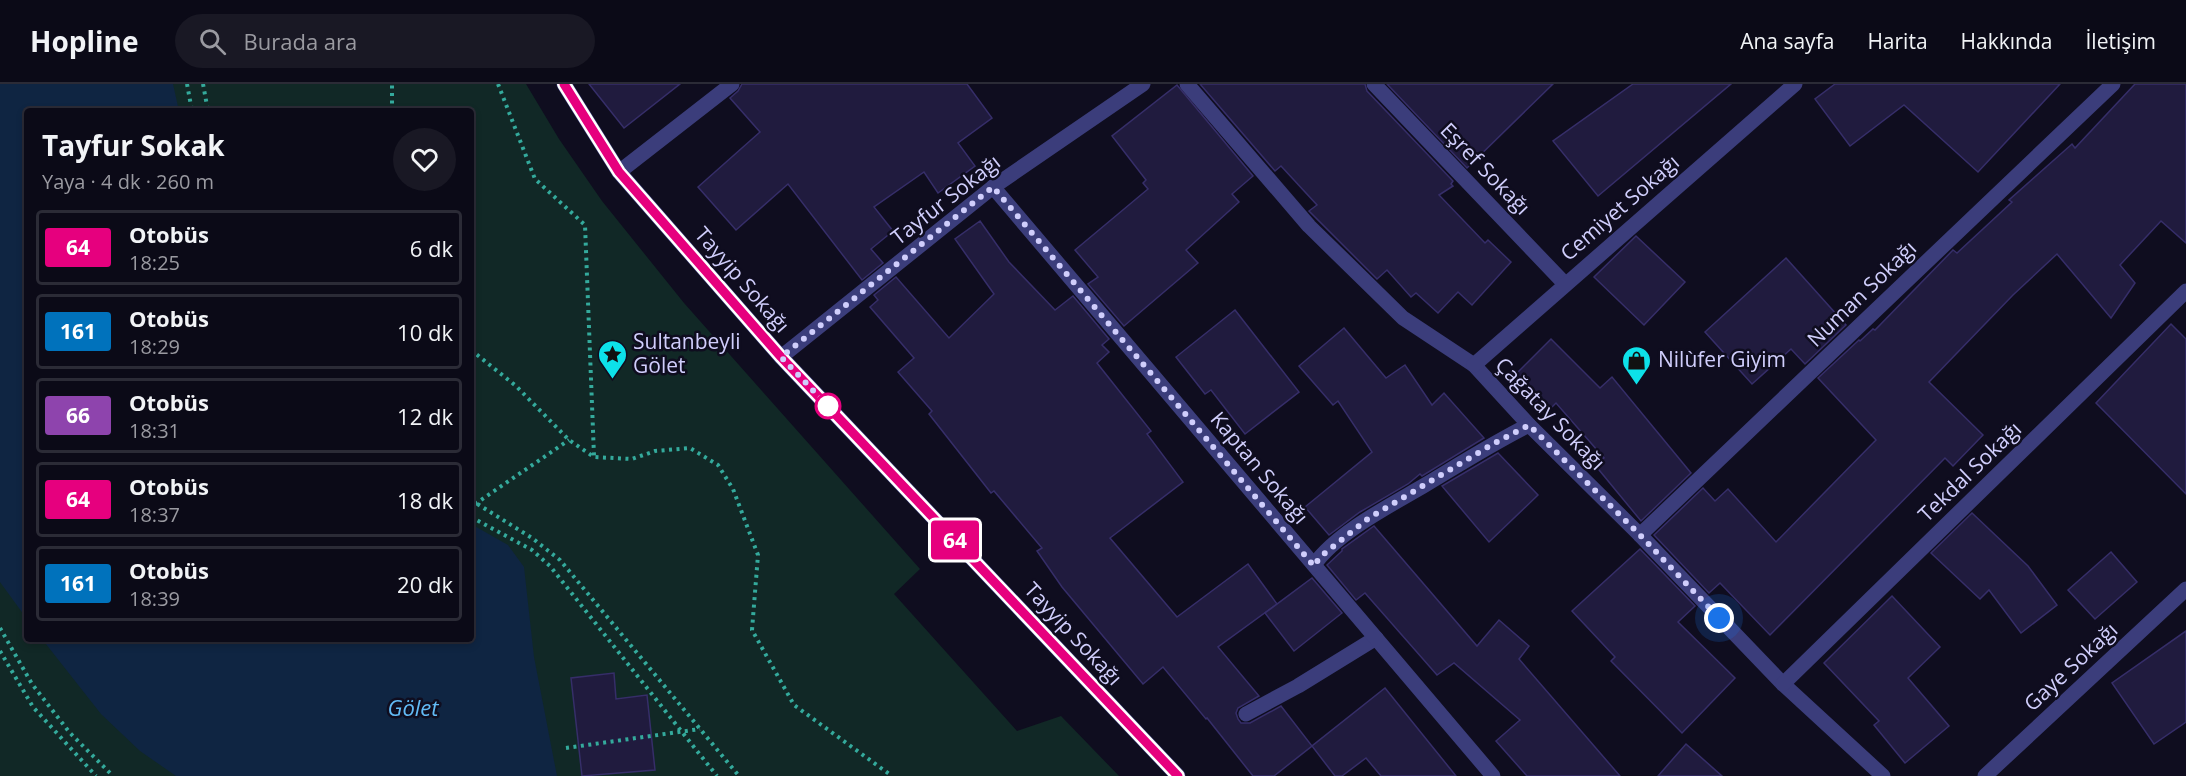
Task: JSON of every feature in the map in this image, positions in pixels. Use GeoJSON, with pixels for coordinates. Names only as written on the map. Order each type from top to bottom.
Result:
{"type":"FeatureCollection","features":[{"type":"Feature","properties":{"kind":"street","name":"Tayyip Sokağı"},"geometry":{"type":"LineString","coordinates":[[564,84],[619,172],[781,357],[1178,776]]}},
{"type":"Feature","properties":{"kind":"street"},"geometry":{"type":"LineString","coordinates":[[619,172],[732,84]]}},
{"type":"Feature","properties":{"kind":"street","name":"Tayfur Sokağı"},"geometry":{"type":"LineString","coordinates":[[781,357],[993,187],[1143,84]]}},
{"type":"Feature","properties":{"kind":"street","name":"Çağatay Sokağı"},"geometry":{"type":"LineString","coordinates":[[1187,84],[1309,226],[1403,318],[1474,365],[1529,425],[1640,535],[1783,684],[1883,776]]}},
{"type":"Feature","properties":{"kind":"street","name":"Eşref Sokağı"},"geometry":{"type":"LineString","coordinates":[[1374,84],[1565,284]]}},
{"type":"Feature","properties":{"kind":"street","name":"Cemiyet Sokağı"},"geometry":{"type":"LineString","coordinates":[[1474,365],[1795,84]]}},
{"type":"Feature","properties":{"kind":"street","name":"Numan Sokağı"},"geometry":{"type":"LineString","coordinates":[[1640,535],[2113,84]]}},
{"type":"Feature","properties":{"kind":"street","name":"Kaptan Sokağı"},"geometry":{"type":"LineString","coordinates":[[993,187],[1493,776]]}},
{"type":"Feature","properties":{"kind":"street","name":"Tekdal Sokağı"},"geometry":{"type":"LineString","coordinates":[[1783,684],[2186,291]]}},
{"type":"Feature","properties":{"kind":"street"},"geometry":{"type":"LineString","coordinates":[[1314,566],[1328,550],[1369,518],[1529,425]]}},
{"type":"Feature","properties":{"kind":"street","name":"Gaye Sokağı"},"geometry":{"type":"LineString","coordinates":[[1985,776],[2186,589]]}},
{"type":"Feature","properties":{"kind":"street"},"geometry":{"type":"LineString","coordinates":[[1246,714],[1298,686],[1376,638]]}},
{"type":"Feature","properties":{"kind":"path"},"geometry":{"type":"LineString","coordinates":[[187,84],[191,108]]}},
{"type":"Feature","properties":{"kind":"path"},"geometry":{"type":"LineString","coordinates":[[203,84],[207,108]]}},
{"type":"Feature","properties":{"kind":"path"},"geometry":{"type":"LineString","coordinates":[[392,84],[392,108]]}},
{"type":"Feature","properties":{"kind":"path"},"geometry":{"type":"LineString","coordinates":[[498,84],[535,179],[585,225],[594,457]]}},
{"type":"Feature","properties":{"kind":"path"},"geometry":{"type":"LineString","coordinates":[[474,352],[516,386],[569,440],[594,457],[632,459],[655,451],[690,448],[718,465],[733,489],[758,555],[752,630],[794,705],[891,776]]}},
{"type":"Feature","properties":{"kind":"path"},"geometry":{"type":"LineString","coordinates":[[474,501],[569,440]]}},
{"type":"Feature","properties":{"kind":"path"},"geometry":{"type":"LineString","coordinates":[[474,503],[532,538],[560,560],[739,776]]}},
{"type":"Feature","properties":{"kind":"path"},"geometry":{"type":"LineString","coordinates":[[474,519],[532,550],[550,566],[717,776]]}},
{"type":"Feature","properties":{"kind":"path"},"geometry":{"type":"LineString","coordinates":[[0,628],[32,684],[70,733],[113,776]]}},
{"type":"Feature","properties":{"kind":"path"},"geometry":{"type":"LineString","coordinates":[[0,651],[33,707],[96,776]]}},
{"type":"Feature","properties":{"kind":"path"},"geometry":{"type":"LineString","coordinates":[[566,748],[700,729]]}},
{"type":"Feature","properties":{"kind":"green space","name":"Sultanbeyli Gölet"},"geometry":{"type":"Polygon","coordinates":[[[0,84],[526,84],[559,139],[602,201],[684,303],[920,569],[894,594],[1017,731],[1061,716],[1119,776],[0,776],[0,84]]]}},
{"type":"Feature","properties":{"kind":"water"},"geometry":{"type":"Polygon","coordinates":[[[0,84],[173,84],[178,108],[24,108],[24,615],[0,582],[0,84]]]}},
{"type":"Feature","properties":{"kind":"water","name":"Gölet"},"geometry":{"type":"Polygon","coordinates":[[[474,526],[508,545],[524,567],[534,657],[557,776],[176,776],[140,751],[101,714],[44,642],[474,642],[474,526]]]}},
{"type":"Feature","properties":{"kind":"building"},"geometry":{"type":"Polygon","coordinates":[[[589,84],[680,84],[624,128],[589,84]]]}},
{"type":"Feature","properties":{"kind":"building"},"geometry":{"type":"Polygon","coordinates":[[[742,84],[967,84],[992,118],[958,143],[975,166],[938,193],[924,172],[874,207],[893,231],[871,249],[883,263],[862,280],[788,184],[736,230],[698,187],[760,132],[730,98],[742,84]]]}},
{"type":"Feature","properties":{"kind":"building"},"geometry":{"type":"Polygon","coordinates":[[[1200,84],[1365,84],[1367,91],[1453,181],[1451,184],[1453,186],[1439,195],[1485,243],[1488,240],[1511,262],[1472,305],[1458,292],[1438,313],[1416,293],[1411,297],[1387,270],[1377,279],[1309,211],[1317,205],[1281,166],[1275,171],[1200,84]]]}},
{"type":"Feature","properties":{"kind":"building"},"geometry":{"type":"Polygon","coordinates":[[[1387,84],[1553,84],[1467,168],[1387,84]]]}},
{"type":"Feature","properties":{"kind":"building"},"geometry":{"type":"Polygon","coordinates":[[[1633,84],[1731,84],[1598,196],[1553,141],[1633,84]]]}},
{"type":"Feature","properties":{"kind":"building"},"geometry":{"type":"Polygon","coordinates":[[[1835,84],[2060,84],[1978,172],[1904,105],[1850,146],[1815,99],[1835,84]]]}},
{"type":"Feature","properties":{"kind":"building"},"geometry":{"type":"Polygon","coordinates":[[[2135,84],[2186,84],[2186,243],[2161,221],[2120,265],[2135,283],[2111,318],[2057,254],[2013,295],[1929,382],[1983,435],[1953,466],[1945,458],[1770,635],[1720,583],[1709,593],[1654,535],[1703,488],[1715,501],[1728,489],[1776,542],[1876,440],[1818,378],[1859,340],[1873,329],[1875,330],[1953,250],[1957,253],[2012,202],[2009,200],[2072,144],[2075,148],[2135,84]]]}},
{"type":"Feature","properties":{"kind":"building"},"geometry":{"type":"Polygon","coordinates":[[[1177,85],[1253,176],[1232,194],[1239,202],[1186,250],[1198,263],[1124,326],[1088,284],[1098,277],[1075,250],[1148,189],[1143,183],[1146,180],[1112,136],[1177,85]]]}},
{"type":"Feature","properties":{"kind":"building"},"geometry":{"type":"Polygon","coordinates":[[[980,221],[1009,262],[1055,310],[1073,296],[1109,339],[1102,345],[1109,352],[1097,363],[1151,431],[1147,434],[1183,482],[1110,538],[1177,617],[1248,564],[1277,604],[1218,647],[1259,696],[1238,708],[1236,713],[1241,723],[1250,723],[1281,706],[1312,746],[1274,776],[1253,776],[1163,667],[1143,684],[1062,587],[1037,551],[1042,548],[994,491],[991,493],[929,414],[932,411],[898,372],[914,358],[870,307],[878,300],[874,295],[896,277],[949,338],[994,294],[955,239],[980,221]]]}},
{"type":"Feature","properties":{"kind":"building"},"geometry":{"type":"Polygon","coordinates":[[[1636,236],[1685,282],[1644,325],[1594,277],[1636,236]]]}},
{"type":"Feature","properties":{"kind":"building"},"geometry":{"type":"Polygon","coordinates":[[[1786,258],[1846,325],[1805,364],[1791,349],[1752,384],[1705,332],[1786,258]]]}},
{"type":"Feature","properties":{"kind":"building"},"geometry":{"type":"Polygon","coordinates":[[[1235,310],[1299,392],[1245,434],[1211,390],[1205,394],[1176,357],[1235,310]]]}},
{"type":"Feature","properties":{"kind":"building"},"geometry":{"type":"Polygon","coordinates":[[[2171,324],[2186,339],[2186,494],[2096,403],[2171,324]]]}},
{"type":"Feature","properties":{"kind":"building"},"geometry":{"type":"Polygon","coordinates":[[[1344,328],[1386,378],[1405,365],[1432,405],[1444,393],[1484,438],[1422,476],[1420,474],[1408,484],[1360,512],[1329,535],[1305,507],[1372,452],[1338,401],[1333,405],[1299,366],[1344,328]]]}},
{"type":"Feature","properties":{"kind":"building"},"geometry":{"type":"Polygon","coordinates":[[[1551,339],[1600,388],[1612,377],[1691,473],[1641,521],[1595,465],[1604,458],[1556,403],[1545,414],[1511,379],[1551,339]]]}},
{"type":"Feature","properties":{"kind":"building"},"geometry":{"type":"Polygon","coordinates":[[[1498,453],[1538,495],[1489,542],[1442,486],[1498,453]]]}},
{"type":"Feature","properties":{"kind":"building"},"geometry":{"type":"Polygon","coordinates":[[[1972,513],[2028,566],[2057,605],[2021,633],[1989,590],[1980,599],[1931,553],[1972,513]]]}},
{"type":"Feature","properties":{"kind":"building"},"geometry":{"type":"Polygon","coordinates":[[[1374,526],[1477,646],[1499,620],[1529,646],[1519,659],[1620,776],[1527,776],[1496,741],[1520,720],[1454,663],[1437,675],[1365,593],[1356,600],[1327,565],[1342,549],[1374,526]]]}},
{"type":"Feature","properties":{"kind":"building"},"geometry":{"type":"Polygon","coordinates":[[[1640,549],[1695,606],[1678,622],[1735,678],[1682,733],[1611,661],[1615,657],[1572,611],[1640,549]]]}},
{"type":"Feature","properties":{"kind":"building"},"geometry":{"type":"Polygon","coordinates":[[[2111,552],[2137,582],[2095,619],[2068,590],[2111,552]]]}},
{"type":"Feature","properties":{"kind":"building"},"geometry":{"type":"Polygon","coordinates":[[[1312,578],[1342,613],[1294,651],[1265,613],[1312,578]]]}},
{"type":"Feature","properties":{"kind":"building"},"geometry":{"type":"Polygon","coordinates":[[[1892,596],[1940,647],[1908,678],[1949,726],[1905,763],[1874,725],[1879,721],[1824,663],[1892,596]]]}},
{"type":"Feature","properties":{"kind":"building"},"geometry":{"type":"Polygon","coordinates":[[[2186,631],[2186,722],[2154,744],[2112,683],[2186,631]]]}},
{"type":"Feature","properties":{"kind":"building"},"geometry":{"type":"Polygon","coordinates":[[[614,673],[616,699],[647,695],[655,770],[582,776],[571,678],[614,673]]]}},
{"type":"Feature","properties":{"kind":"building"},"geometry":{"type":"Polygon","coordinates":[[[1385,688],[1456,776],[1381,776],[1366,758],[1342,776],[1335,776],[1312,746],[1385,688]]]}},
{"type":"Feature","properties":{"kind":"building"},"geometry":{"type":"Polygon","coordinates":[[[1686,744],[1722,776],[1658,776],[1686,744]]]}},
{"type":"Feature","properties":{"kind":"bus line","name":"64"},"geometry":{"type":"LineString","coordinates":[[564,84],[619,172],[781,357],[1178,776]]}},
{"type":"Feature","properties":{"kind":"place","name":"Sultanbeyli Gölet"},"geometry":{"type":"Point","coordinates":[612,380]}},
{"type":"Feature","properties":{"kind":"place","name":"Nilùfer Giyim"},"geometry":{"type":"Point","coordinates":[1637,386]}},
{"type":"Feature","properties":{"kind":"route"},"geometry":{"type":"LineString","coordinates":[[828,406],[781,357],[993,187],[1314,566],[1320,557],[1336,543],[1369,518],[1529,425],[1640,535],[1719,618]]}}]}
